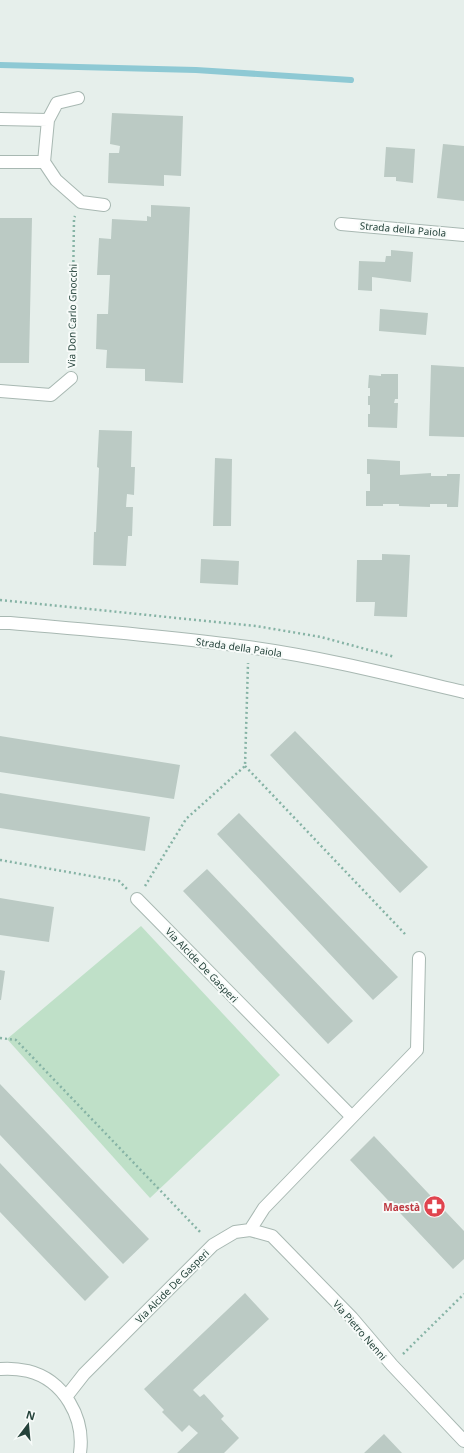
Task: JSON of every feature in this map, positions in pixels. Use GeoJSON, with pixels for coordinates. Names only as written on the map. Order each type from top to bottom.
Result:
{"type":"FeatureCollection","features":[{"type":"Feature","properties":{"kind":"street"},"geometry":{"type":"LineString","coordinates":[[78,98],[57,103],[48,120],[44,162],[56,180],[81,202],[104,205]]}},
{"type":"Feature","properties":{"kind":"street"},"geometry":{"type":"LineString","coordinates":[[0,119],[48,120]]}},
{"type":"Feature","properties":{"kind":"street"},"geometry":{"type":"LineString","coordinates":[[0,162],[44,162]]}},
{"type":"Feature","properties":{"kind":"street","name":"Strada della Paiola"},"geometry":{"type":"LineString","coordinates":[[341,224],[464,235]]}},
{"type":"Feature","properties":{"kind":"street","name":"Via Don Carlo Gnocchi"},"geometry":{"type":"LineString","coordinates":[[0,391],[51,395],[71,378]]}},
{"type":"Feature","properties":{"kind":"street","name":"Strada della Paiola"},"geometry":{"type":"LineString","coordinates":[[3,622],[163,637],[249,647],[342,663],[464,692]]}},
{"type":"Feature","properties":{"kind":"street","name":"Via Alcide De Gasperi"},"geometry":{"type":"LineString","coordinates":[[137,899],[352,1117]]}},
{"type":"Feature","properties":{"kind":"street"},"geometry":{"type":"LineString","coordinates":[[250,1230],[264,1208],[417,1050],[419,958]]}},
{"type":"Feature","properties":{"kind":"street","name":"Via Alcide De Gasperi"},"geometry":{"type":"LineString","coordinates":[[66,1397],[84,1374],[213,1245],[235,1232],[250,1230]]}},
{"type":"Feature","properties":{"kind":"street","name":"Via Pietro Nenni"},"geometry":{"type":"LineString","coordinates":[[250,1230],[272,1236],[352,1318],[392,1365],[464,1441]]}},
{"type":"Feature","properties":{"kind":"street"},"geometry":{"type":"LineString","coordinates":[[0,1368],[22,1370],[43,1377],[56,1386],[66,1397],[78,1420],[81,1433],[80,1453]]}},
{"type":"Feature","properties":{"kind":"path","name":"Via Don Carlo Gnocchi"},"geometry":{"type":"LineString","coordinates":[[71,378],[74,218],[81,202]]}},
{"type":"Feature","properties":{"kind":"path"},"geometry":{"type":"LineString","coordinates":[[249,647],[245,766],[406,934]]}},
{"type":"Feature","properties":{"kind":"path"},"geometry":{"type":"LineString","coordinates":[[0,860],[119,881],[137,899],[186,819],[245,766]]}},
{"type":"Feature","properties":{"kind":"path"},"geometry":{"type":"LineString","coordinates":[[0,1038],[16,1040],[213,1245]]}},
{"type":"Feature","properties":{"kind":"path"},"geometry":{"type":"LineString","coordinates":[[392,1365],[464,1294]]}},
{"type":"Feature","properties":{"kind":"green space"},"geometry":{"type":"Polygon","coordinates":[[[141,926],[280,1075],[150,1198],[7,1039],[141,926]]]}},
{"type":"Feature","properties":{"kind":"building"},"geometry":{"type":"Polygon","coordinates":[[[112,113],[183,116],[181,176],[164,175],[164,186],[108,183],[109,153],[119,153],[120,146],[110,144],[112,113]]]}},
{"type":"Feature","properties":{"kind":"building"},"geometry":{"type":"Polygon","coordinates":[[[443,144],[464,146],[464,201],[437,198],[443,144]]]}},
{"type":"Feature","properties":{"kind":"building"},"geometry":{"type":"Polygon","coordinates":[[[386,147],[415,149],[413,183],[396,181],[396,177],[384,177],[386,147]]]}},
{"type":"Feature","properties":{"kind":"building"},"geometry":{"type":"Polygon","coordinates":[[[151,205],[190,207],[183,383],[145,381],[145,369],[106,368],[107,350],[96,349],[97,314],[108,314],[110,275],[97,275],[99,238],[111,239],[112,219],[147,221],[147,216],[151,217],[151,205]]]}},
{"type":"Feature","properties":{"kind":"building"},"geometry":{"type":"Polygon","coordinates":[[[0,218],[32,218],[29,363],[0,363],[0,218]]]}},
{"type":"Feature","properties":{"kind":"building"},"geometry":{"type":"Polygon","coordinates":[[[391,250],[413,252],[411,282],[372,277],[372,291],[358,290],[359,261],[385,262],[386,256],[391,256],[391,250]]]}},
{"type":"Feature","properties":{"kind":"building"},"geometry":{"type":"Polygon","coordinates":[[[380,309],[428,313],[426,335],[379,331],[380,309]]]}},
{"type":"Feature","properties":{"kind":"building"},"geometry":{"type":"Polygon","coordinates":[[[431,365],[464,367],[464,437],[429,436],[431,365]]]}},
{"type":"Feature","properties":{"kind":"building"},"geometry":{"type":"Polygon","coordinates":[[[381,374],[398,374],[398,399],[395,399],[394,403],[398,403],[397,428],[368,427],[368,414],[370,414],[370,405],[368,405],[368,396],[370,396],[370,388],[368,388],[369,375],[381,376],[381,374]]]}},
{"type":"Feature","properties":{"kind":"building"},"geometry":{"type":"Polygon","coordinates":[[[99,430],[132,431],[131,467],[135,467],[134,495],[127,494],[126,507],[133,507],[132,536],[128,536],[126,566],[93,565],[99,468],[97,467],[99,430]]]}},
{"type":"Feature","properties":{"kind":"building"},"geometry":{"type":"Polygon","coordinates":[[[215,458],[232,459],[231,526],[213,526],[215,458]]]}},
{"type":"Feature","properties":{"kind":"building"},"geometry":{"type":"Polygon","coordinates":[[[367,459],[400,461],[400,475],[431,473],[431,476],[447,476],[447,474],[460,474],[458,507],[447,507],[447,504],[430,504],[430,507],[399,506],[399,504],[366,506],[366,491],[370,491],[370,474],[367,474],[367,459]]]}},
{"type":"Feature","properties":{"kind":"building"},"geometry":{"type":"Polygon","coordinates":[[[382,554],[410,555],[407,617],[374,616],[375,602],[356,602],[357,560],[382,560],[382,554]]]}},
{"type":"Feature","properties":{"kind":"building"},"geometry":{"type":"Polygon","coordinates":[[[201,559],[239,561],[238,585],[200,583],[201,559]]]}},
{"type":"Feature","properties":{"kind":"building"},"geometry":{"type":"Polygon","coordinates":[[[295,731],[428,867],[400,893],[270,755],[295,731]]]}},
{"type":"Feature","properties":{"kind":"building"},"geometry":{"type":"Polygon","coordinates":[[[0,736],[180,765],[174,799],[0,772],[0,736]]]}},
{"type":"Feature","properties":{"kind":"building"},"geometry":{"type":"Polygon","coordinates":[[[0,793],[150,817],[145,851],[0,828],[0,793]]]}},
{"type":"Feature","properties":{"kind":"building"},"geometry":{"type":"Polygon","coordinates":[[[239,813],[398,977],[373,1000],[217,834],[239,813]]]}},
{"type":"Feature","properties":{"kind":"building"},"geometry":{"type":"Polygon","coordinates":[[[207,869],[353,1021],[328,1044],[183,891],[207,869]]]}},
{"type":"Feature","properties":{"kind":"building"},"geometry":{"type":"Polygon","coordinates":[[[0,898],[54,907],[49,942],[0,935],[0,898]]]}},
{"type":"Feature","properties":{"kind":"building"},"geometry":{"type":"Polygon","coordinates":[[[0,970],[5,971],[1,1000],[0,1000],[0,970]]]}},
{"type":"Feature","properties":{"kind":"building"},"geometry":{"type":"Polygon","coordinates":[[[0,1084],[149,1239],[123,1264],[0,1135],[0,1084]]]}},
{"type":"Feature","properties":{"kind":"building"},"geometry":{"type":"Polygon","coordinates":[[[374,1136],[464,1231],[464,1259],[453,1269],[350,1160],[374,1136]]]}},
{"type":"Feature","properties":{"kind":"building"},"geometry":{"type":"Polygon","coordinates":[[[0,1163],[109,1277],[85,1301],[0,1212],[0,1163]]]}},
{"type":"Feature","properties":{"kind":"building"},"geometry":{"type":"Polygon","coordinates":[[[245,1293],[269,1319],[193,1390],[200,1397],[204,1394],[224,1416],[221,1419],[239,1438],[224,1453],[177,1453],[198,1433],[189,1425],[182,1432],[162,1412],[164,1410],[144,1389],[245,1293]]]}},
{"type":"Feature","properties":{"kind":"building"},"geometry":{"type":"Polygon","coordinates":[[[384,1434],[402,1453],[364,1453],[384,1434]]]}},
{"type":"Feature","properties":{"kind":"waterway"},"geometry":{"type":"LineString","coordinates":[[0,65],[196,70],[351,80]]}},
{"type":"Feature","properties":{"kind":"place","name":"Maestà"},"geometry":{"type":"Point","coordinates":[435,1207]}}]}
